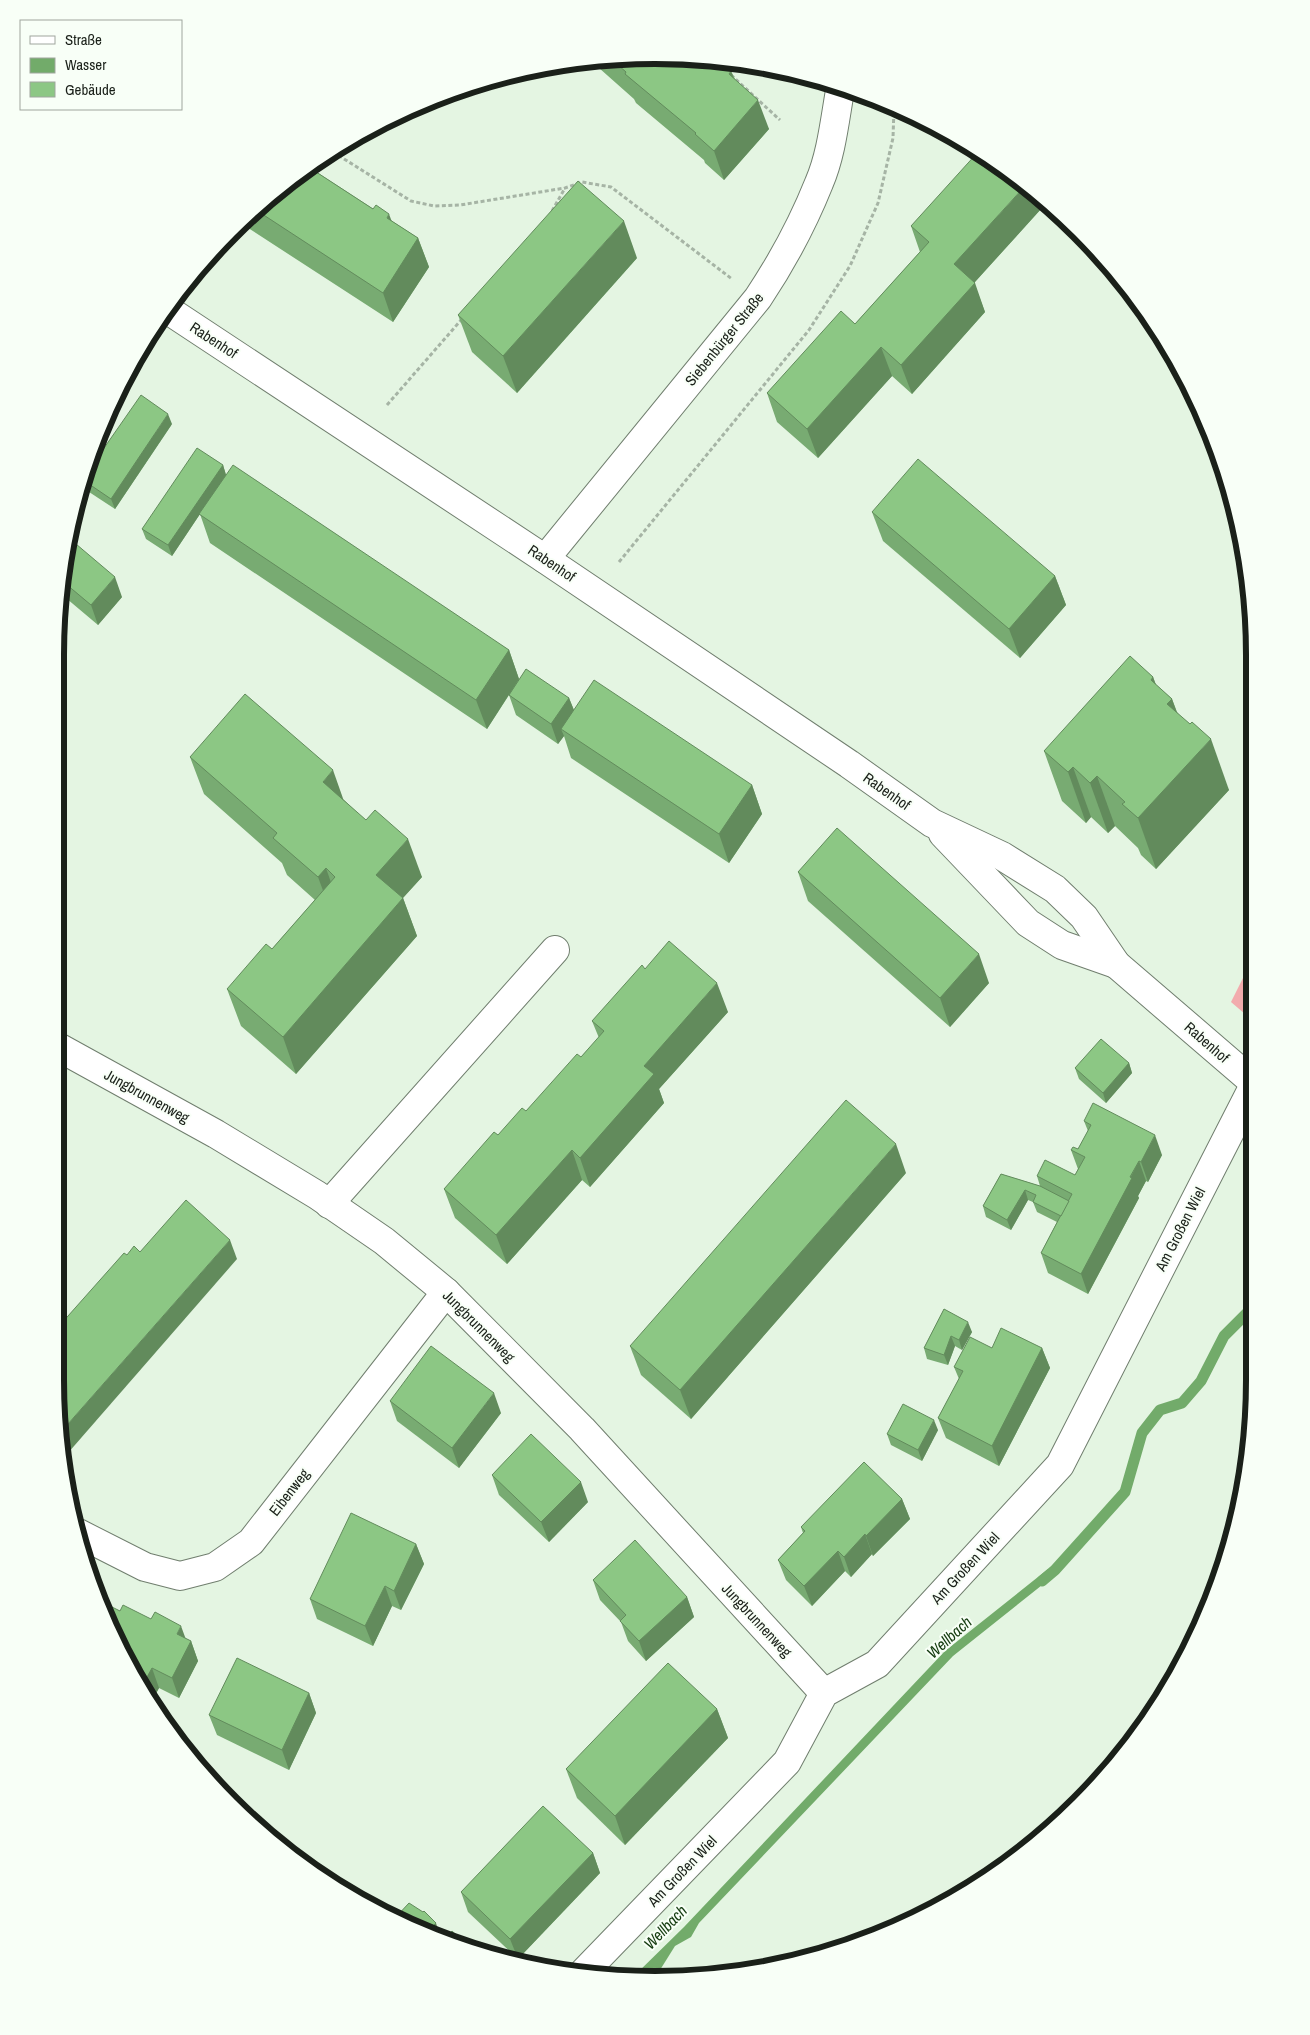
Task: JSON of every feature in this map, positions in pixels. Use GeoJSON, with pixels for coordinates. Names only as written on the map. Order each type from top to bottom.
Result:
{"type":"FeatureCollection","features":[{"type":"Feature","properties":{"kind":"street","name":"Siebenbürger Straße"},"geometry":{"type":"LineString","coordinates":[[545,559],[758,298],[779,266],[820,182],[833,131],[840,93]]}},
{"type":"Feature","properties":{"kind":"street","name":"Rabenhof"},"geometry":{"type":"LineString","coordinates":[[173,313],[545,559],[849,764],[932,823],[1002,856],[1056,889],[1084,917],[1116,964],[1246,1076]]}},
{"type":"Feature","properties":{"kind":"street","name":"Rabenhof"},"geometry":{"type":"LineString","coordinates":[[932,823],[1028,924],[1062,945],[1116,964]]}},
{"type":"Feature","properties":{"kind":"street"},"geometry":{"type":"LineString","coordinates":[[329,1204],[555,950]]}},
{"type":"Feature","properties":{"kind":"street","name":"Jungbrunnenweg"},"geometry":{"type":"LineString","coordinates":[[64,1050],[216,1134],[329,1204],[384,1242],[446,1292],[582,1429],[824,1693]]}},
{"type":"Feature","properties":{"kind":"street","name":"Am Großen Wiel"},"geometry":{"type":"LineString","coordinates":[[589,1967],[787,1762],[824,1693],[877,1664],[1060,1465],[1246,1101]]}},
{"type":"Feature","properties":{"kind":"street","name":"Eibenweg"},"geometry":{"type":"LineString","coordinates":[[85,1537],[144,1567],[180,1576],[215,1567],[250,1542],[446,1292]]}},
{"type":"Feature","properties":{"kind":"path"},"geometry":{"type":"LineString","coordinates":[[729,73],[780,120]]}},
{"type":"Feature","properties":{"kind":"path"},"geometry":{"type":"LineString","coordinates":[[619,562],[809,330],[850,266],[878,203],[893,138],[894,115]]}},
{"type":"Feature","properties":{"kind":"path"},"geometry":{"type":"LineString","coordinates":[[339,156],[411,201],[434,206],[460,205],[565,188],[582,182],[611,187],[758,298]]}},
{"type":"Feature","properties":{"kind":"path"},"geometry":{"type":"LineString","coordinates":[[550,215],[565,188]]}},
{"type":"Feature","properties":{"kind":"path"},"geometry":{"type":"LineString","coordinates":[[387,405],[464,316]]}},
{"type":"Feature","properties":{"kind":"shaded area"},"geometry":{"type":"Polygon","coordinates":[[[1246,972],[1246,1015],[1231,1002],[1246,972]]]}},
{"type":"Feature","properties":{"kind":"water"},"geometry":{"type":"Polygon","coordinates":[[[1048,1569],[1056,1574],[953,1656],[699,1923],[691,1937],[675,1946],[660,1970],[640,1971],[684,1927],[945,1651],[1048,1569]]]}},
{"type":"Feature","properties":{"kind":"building"},"geometry":{"type":"Polygon","coordinates":[[[618,65],[694,65],[728,69],[731,71],[729,74],[758,100],[714,151],[696,133],[625,74],[626,72],[618,65]]]}},
{"type":"Feature","properties":{"kind":"building"},"geometry":{"type":"Polygon","coordinates":[[[973,157],[1021,191],[954,264],[975,283],[901,365],[881,347],[807,429],[767,393],[841,311],[855,324],[929,242],[911,226],[973,157]]]}},
{"type":"Feature","properties":{"kind":"building"},"geometry":{"type":"Polygon","coordinates":[[[315,171],[373,209],[376,205],[389,214],[387,218],[418,238],[383,293],[261,214],[315,171]]]}},
{"type":"Feature","properties":{"kind":"building"},"geometry":{"type":"Polygon","coordinates":[[[578,181],[624,221],[503,356],[458,315],[578,181]]]}},
{"type":"Feature","properties":{"kind":"building"},"geometry":{"type":"Polygon","coordinates":[[[141,395],[168,414],[111,499],[89,484],[99,456],[141,395]]]}},
{"type":"Feature","properties":{"kind":"building"},"geometry":{"type":"Polygon","coordinates":[[[197,448],[223,465],[168,545],[142,529],[197,448]]]}},
{"type":"Feature","properties":{"kind":"building"},"geometry":{"type":"Polygon","coordinates":[[[918,459],[1055,576],[1009,629],[872,512],[918,459]]]}},
{"type":"Feature","properties":{"kind":"building"},"geometry":{"type":"Polygon","coordinates":[[[233,465],[509,650],[476,700],[199,514],[233,465]]]}},
{"type":"Feature","properties":{"kind":"building"},"geometry":{"type":"Polygon","coordinates":[[[76,544],[115,577],[91,605],[68,586],[74,546],[76,544]]]}},
{"type":"Feature","properties":{"kind":"building"},"geometry":{"type":"Polygon","coordinates":[[[1130,656],[1153,677],[1151,680],[1172,699],[1167,704],[1211,739],[1138,818],[1122,804],[1125,802],[1097,776],[1090,783],[1073,767],[1068,772],[1044,751],[1130,656]]]}},
{"type":"Feature","properties":{"kind":"building"},"geometry":{"type":"Polygon","coordinates":[[[526,669],[569,698],[551,724],[509,695],[526,669]]]}},
{"type":"Feature","properties":{"kind":"building"},"geometry":{"type":"Polygon","coordinates":[[[594,680],[752,785],[719,834],[561,729],[594,680]]]}},
{"type":"Feature","properties":{"kind":"building"},"geometry":{"type":"Polygon","coordinates":[[[245,694],[333,770],[323,782],[366,820],[375,810],[408,839],[376,875],[403,898],[283,1037],[227,989],[266,944],[272,949],[335,877],[326,868],[318,877],[273,838],[277,833],[190,757],[245,694]]]}},
{"type":"Feature","properties":{"kind":"building"},"geometry":{"type":"Polygon","coordinates":[[[837,828],[979,954],[940,998],[798,872],[837,828]]]}},
{"type":"Feature","properties":{"kind":"building"},"geometry":{"type":"Polygon","coordinates":[[[669,941],[717,983],[644,1066],[654,1074],[580,1158],[572,1150],[496,1235],[444,1189],[494,1132],[498,1135],[522,1108],[526,1111],[577,1054],[581,1057],[604,1031],[592,1021],[642,965],[645,969],[669,941]]]}},
{"type":"Feature","properties":{"kind":"building"},"geometry":{"type":"Polygon","coordinates":[[[1101,1039],[1129,1063],[1103,1093],[1075,1068],[1101,1039]]]}},
{"type":"Feature","properties":{"kind":"building"},"geometry":{"type":"Polygon","coordinates":[[[846,1100],[896,1144],[680,1390],[630,1346],[846,1100]]]}},
{"type":"Feature","properties":{"kind":"building"},"geometry":{"type":"Polygon","coordinates":[[[1093,1103],[1155,1135],[1141,1162],[1139,1161],[1130,1177],[1132,1178],[1081,1274],[1041,1253],[1072,1194],[1037,1176],[1045,1160],[1075,1175],[1085,1157],[1071,1150],[1073,1147],[1078,1149],[1091,1125],[1084,1121],[1093,1103]]]}},
{"type":"Feature","properties":{"kind":"building"},"geometry":{"type":"Polygon","coordinates":[[[1001,1174],[1040,1186],[1069,1201],[1061,1216],[1033,1202],[1036,1195],[1025,1190],[1007,1220],[983,1206],[1001,1174]]]}},
{"type":"Feature","properties":{"kind":"building"},"geometry":{"type":"Polygon","coordinates":[[[186,1200],[230,1240],[66,1426],[64,1320],[124,1253],[127,1255],[134,1246],[140,1252],[186,1200]]]}},
{"type":"Feature","properties":{"kind":"building"},"geometry":{"type":"Polygon","coordinates":[[[944,1309],[968,1322],[959,1340],[951,1336],[944,1355],[924,1348],[944,1309]]]}},
{"type":"Feature","properties":{"kind":"building"},"geometry":{"type":"Polygon","coordinates":[[[1001,1328],[1042,1348],[992,1446],[938,1418],[963,1371],[954,1367],[970,1337],[992,1348],[1001,1328]]]}},
{"type":"Feature","properties":{"kind":"building"},"geometry":{"type":"Polygon","coordinates":[[[431,1346],[494,1393],[452,1448],[390,1401],[431,1346]]]}},
{"type":"Feature","properties":{"kind":"building"},"geometry":{"type":"Polygon","coordinates":[[[903,1404],[934,1420],[918,1450],[887,1434],[903,1404]]]}},
{"type":"Feature","properties":{"kind":"building"},"geometry":{"type":"Polygon","coordinates":[[[531,1434],[581,1482],[541,1522],[492,1475],[531,1434]]]}},
{"type":"Feature","properties":{"kind":"building"},"geometry":{"type":"Polygon","coordinates":[[[864,1462],[902,1499],[844,1557],[838,1551],[804,1586],[778,1560],[805,1531],[801,1527],[864,1462]]]}},
{"type":"Feature","properties":{"kind":"building"},"geometry":{"type":"Polygon","coordinates":[[[351,1513],[416,1544],[394,1591],[385,1586],[365,1626],[310,1599],[351,1513]]]}},
{"type":"Feature","properties":{"kind":"building"},"geometry":{"type":"Polygon","coordinates":[[[635,1540],[687,1597],[639,1641],[620,1621],[626,1615],[593,1580],[635,1540]]]}},
{"type":"Feature","properties":{"kind":"building"},"geometry":{"type":"Polygon","coordinates":[[[109,1605],[120,1611],[123,1605],[151,1619],[155,1612],[181,1626],[177,1634],[191,1641],[172,1678],[152,1668],[146,1679],[125,1642],[109,1605]]]}},
{"type":"Feature","properties":{"kind":"building"},"geometry":{"type":"Polygon","coordinates":[[[237,1658],[309,1693],[282,1750],[209,1715],[237,1658]]]}},
{"type":"Feature","properties":{"kind":"building"},"geometry":{"type":"Polygon","coordinates":[[[668,1663],[717,1709],[615,1816],[566,1769],[668,1663]]]}},
{"type":"Feature","properties":{"kind":"building"},"geometry":{"type":"Polygon","coordinates":[[[543,1806],[593,1853],[510,1939],[461,1892],[543,1806]]]}},
{"type":"Feature","properties":{"kind":"building"},"geometry":{"type":"Polygon","coordinates":[[[409,1903],[424,1911],[436,1923],[432,1927],[400,1913],[409,1903]]]}},
{"type":"Feature","properties":{"kind":"building"},"geometry":{"type":"Polygon","coordinates":[[[452,1931],[460,1938],[449,1934],[452,1931]]]}},
{"type":"Feature","properties":{"kind":"waterway","name":"Wellbach"},"geometry":{"type":"LineString","coordinates":[[1042,1581],[1055,1570],[1125,1492],[1142,1433],[1160,1410],[1182,1403],[1201,1381],[1224,1336],[1246,1314]]}}]}
